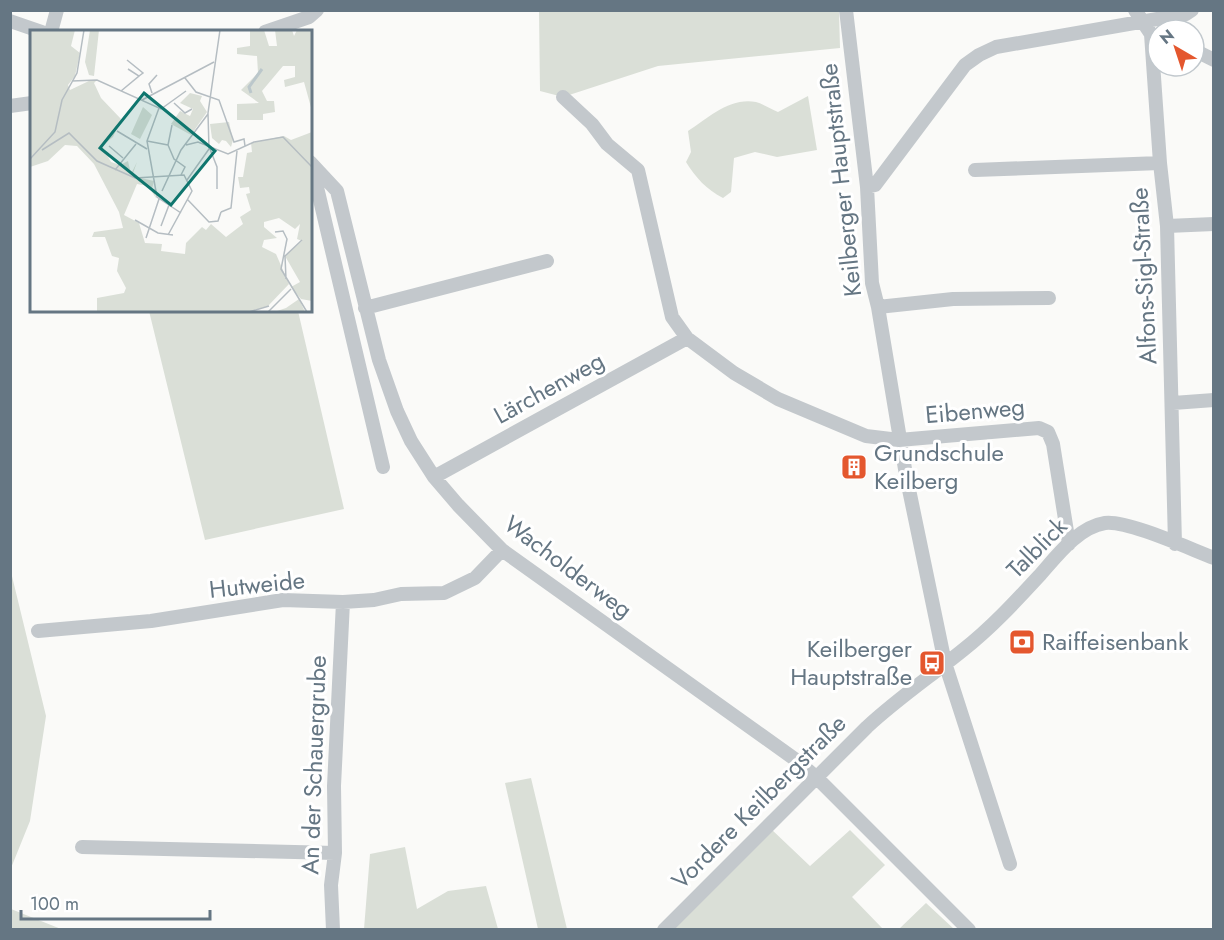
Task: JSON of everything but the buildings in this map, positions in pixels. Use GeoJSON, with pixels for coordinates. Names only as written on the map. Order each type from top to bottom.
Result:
{"type":"FeatureCollection","features":[{"type":"Feature","properties":{"kind":"street"},"geometry":{"type":"LineString","coordinates":[[52,30],[57,10]]}},
{"type":"Feature","properties":{"kind":"street"},"geometry":{"type":"LineString","coordinates":[[274,30],[309,17],[317,10]]}},
{"type":"Feature","properties":{"kind":"street","name":"Keilberger Hauptstraße"},"geometry":{"type":"LineString","coordinates":[[846,10],[867,187],[872,283],[878,307],[899,440],[945,663],[1010,864]]}},
{"type":"Feature","properties":{"kind":"street"},"geometry":{"type":"LineString","coordinates":[[867,187],[875,185],[965,65],[979,55],[996,47],[1138,16],[1186,14],[1192,10]]}},
{"type":"Feature","properties":{"kind":"street"},"geometry":{"type":"LineString","coordinates":[[10,21],[36,30]]}},
{"type":"Feature","properties":{"kind":"street","name":"Alfons-Sigl-Straße"},"geometry":{"type":"LineString","coordinates":[[1157,78],[1160,163],[1167,226],[1175,544]]}},
{"type":"Feature","properties":{"kind":"street"},"geometry":{"type":"LineString","coordinates":[[563,97],[592,124],[607,144],[638,170],[672,317],[687,338],[734,374],[778,399],[866,436],[899,440]]}},
{"type":"Feature","properties":{"kind":"street"},"geometry":{"type":"LineString","coordinates":[[10,106],[30,103]]}},
{"type":"Feature","properties":{"kind":"street"},"geometry":{"type":"LineString","coordinates":[[975,170],[1160,163]]}},
{"type":"Feature","properties":{"kind":"street","name":"Wacholderweg"},"geometry":{"type":"LineString","coordinates":[[312,164],[337,191],[379,360],[397,411],[411,441],[434,477],[458,505],[502,550],[786,753],[816,777],[969,930]]}},
{"type":"Feature","properties":{"kind":"street","name":"Wacholderweg"},"geometry":{"type":"LineString","coordinates":[[312,167],[383,467]]}},
{"type":"Feature","properties":{"kind":"street"},"geometry":{"type":"LineString","coordinates":[[1167,226],[1214,224]]}},
{"type":"Feature","properties":{"kind":"street"},"geometry":{"type":"LineString","coordinates":[[365,308],[547,261]]}},
{"type":"Feature","properties":{"kind":"street"},"geometry":{"type":"LineString","coordinates":[[878,307],[953,299],[1049,298]]}},
{"type":"Feature","properties":{"kind":"street","name":"Lärchenweg"},"geometry":{"type":"LineString","coordinates":[[434,477],[687,338]]}},
{"type":"Feature","properties":{"kind":"street"},"geometry":{"type":"LineString","coordinates":[[1173,403],[1214,400]]}},
{"type":"Feature","properties":{"kind":"street","name":"Eibenweg"},"geometry":{"type":"LineString","coordinates":[[899,440],[1039,428],[1048,432],[1053,444],[1069,544]]}},
{"type":"Feature","properties":{"kind":"street","name":"Talblick"},"geometry":{"type":"LineString","coordinates":[[945,663],[1002,616],[1069,544],[1089,528],[1105,523],[1123,523],[1214,558]]}},
{"type":"Feature","properties":{"kind":"street","name":"Hutweide"},"geometry":{"type":"LineString","coordinates":[[38,631],[150,621],[283,600],[343,602],[374,600],[401,594],[444,593],[476,578],[502,550]]}},
{"type":"Feature","properties":{"kind":"street","name":"An der Schauergrube"},"geometry":{"type":"LineString","coordinates":[[333,930],[331,885],[335,853],[334,786],[343,602]]}},
{"type":"Feature","properties":{"kind":"street","name":"Vordere Keilbergstraße"},"geometry":{"type":"LineString","coordinates":[[664,930],[888,707],[945,663]]}},
{"type":"Feature","properties":{"kind":"street"},"geometry":{"type":"LineString","coordinates":[[82,847],[335,853]]}},
{"type":"Feature","properties":{"kind":"shaded area"},"geometry":{"type":"Polygon","coordinates":[[[539,11],[839,11],[840,48],[658,66],[563,97],[540,91],[539,11]]]}},
{"type":"Feature","properties":{"kind":"shaded area"},"geometry":{"type":"Polygon","coordinates":[[[808,96],[817,150],[777,157],[755,152],[734,158],[731,192],[723,198],[702,183],[686,162],[691,152],[688,131],[720,110],[746,101],[759,103],[778,112],[808,96]]]}},
{"type":"Feature","properties":{"kind":"shaded area"},"geometry":{"type":"Polygon","coordinates":[[[149,312],[298,312],[344,509],[205,540],[149,312]]]}},
{"type":"Feature","properties":{"kind":"shaded area"},"geometry":{"type":"Polygon","coordinates":[[[10,568],[46,716],[30,821],[11,868],[10,568]]]}},
{"type":"Feature","properties":{"kind":"shaded area"},"geometry":{"type":"Polygon","coordinates":[[[531,778],[567,929],[538,929],[505,783],[531,778]]]}},
{"type":"Feature","properties":{"kind":"shaded area"},"geometry":{"type":"Polygon","coordinates":[[[770,828],[810,866],[850,830],[885,865],[852,897],[883,929],[669,930],[770,828]]]}},
{"type":"Feature","properties":{"kind":"shaded area"},"geometry":{"type":"Polygon","coordinates":[[[405,847],[417,909],[448,891],[486,886],[498,929],[364,929],[370,854],[405,847]]]}},
{"type":"Feature","properties":{"kind":"shaded area"},"geometry":{"type":"Polygon","coordinates":[[[926,903],[954,929],[899,929],[926,903]]]}},
{"type":"Feature","properties":{"kind":"shaded area"},"geometry":{"type":"Polygon","coordinates":[[[11,909],[61,929],[11,929],[11,909]]]}},
{"type":"Feature","properties":{"kind":"place","name":"Grundschule Keilberg"},"geometry":{"type":"Point","coordinates":[854,467]}},
{"type":"Feature","properties":{"kind":"place","name":"Raiffeisenbank"},"geometry":{"type":"Point","coordinates":[1022,642]}},
{"type":"Feature","properties":{"kind":"place","name":"Keilberger Hauptstraße"},"geometry":{"type":"Point","coordinates":[932,663]}}]}
